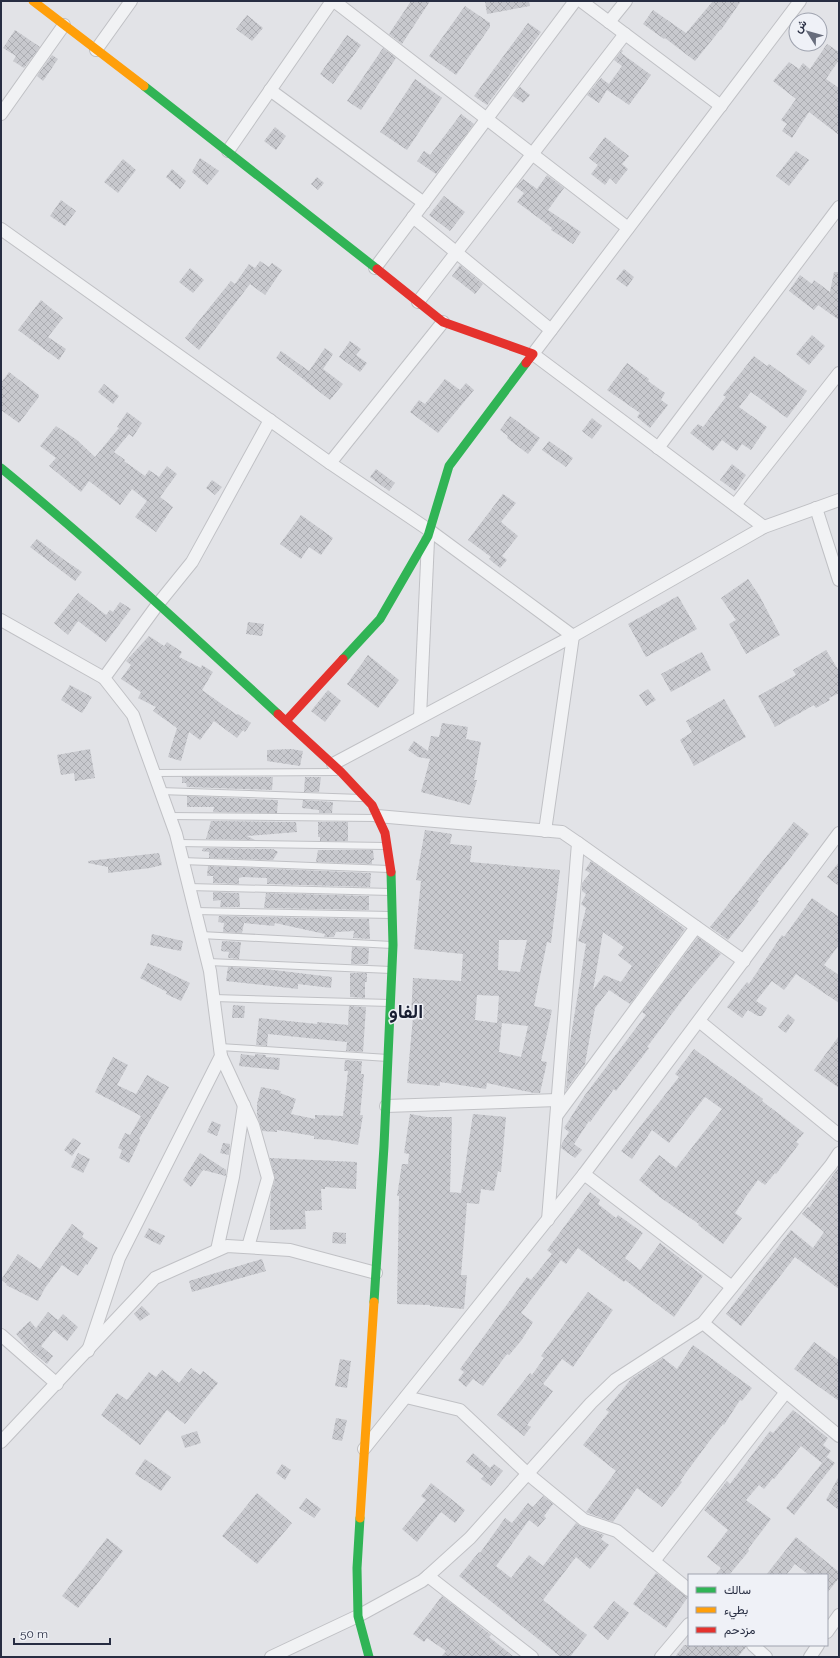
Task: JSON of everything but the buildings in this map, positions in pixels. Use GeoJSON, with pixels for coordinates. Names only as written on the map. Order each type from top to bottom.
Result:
{"type":"FeatureCollection","features":[{"type":"Feature","properties":{"kind":"street"},"geometry":{"type":"LineString","coordinates":[[33,1],[228,151],[443,322],[533,354],[764,527]]}},
{"type":"Feature","properties":{"kind":"street"},"geometry":{"type":"LineString","coordinates":[[96,50],[131,1]]}},
{"type":"Feature","properties":{"kind":"street"},"geometry":{"type":"LineString","coordinates":[[228,151],[333,1],[628,228]]}},
{"type":"Feature","properties":{"kind":"street"},"geometry":{"type":"LineString","coordinates":[[375,268],[575,1]]}},
{"type":"Feature","properties":{"kind":"street"},"geometry":{"type":"LineString","coordinates":[[581,1],[721,106]]}},
{"type":"Feature","properties":{"kind":"street"},"geometry":{"type":"LineString","coordinates":[[609,22],[626,1]]}},
{"type":"Feature","properties":{"kind":"street"},"geometry":{"type":"LineString","coordinates":[[286,721],[380,619],[429,533],[449,466],[800,1]]}},
{"type":"Feature","properties":{"kind":"street"},"geometry":{"type":"LineString","coordinates":[[1,114],[64,25]]}},
{"type":"Feature","properties":{"kind":"street"},"geometry":{"type":"LineString","coordinates":[[418,302],[625,34]]}},
{"type":"Feature","properties":{"kind":"street"},"geometry":{"type":"LineString","coordinates":[[270,90],[424,203]]}},
{"type":"Feature","properties":{"kind":"street"},"geometry":{"type":"LineString","coordinates":[[658,448],[839,207]]}},
{"type":"Feature","properties":{"kind":"street"},"geometry":{"type":"LineString","coordinates":[[413,217],[551,330]]}},
{"type":"Feature","properties":{"kind":"street"},"geometry":{"type":"LineString","coordinates":[[1,229],[573,636]]}},
{"type":"Feature","properties":{"kind":"street"},"geometry":{"type":"LineString","coordinates":[[330,463],[443,322]]}},
{"type":"Feature","properties":{"kind":"street"},"geometry":{"type":"LineString","coordinates":[[735,506],[839,373]]}},
{"type":"Feature","properties":{"kind":"street"},"geometry":{"type":"LineString","coordinates":[[104,678],[158,604],[192,562],[270,420]]}},
{"type":"Feature","properties":{"kind":"street"},"geometry":{"type":"LineString","coordinates":[[1,468],[46,505],[158,604],[337,768],[372,805],[385,833],[393,892],[393,945],[386,1106],[357,1568],[358,1616],[369,1657]]}},
{"type":"Feature","properties":{"kind":"street"},"geometry":{"type":"LineString","coordinates":[[337,768],[420,717],[573,636],[764,527],[839,500]]}},
{"type":"Feature","properties":{"kind":"street"},"geometry":{"type":"LineString","coordinates":[[816,508],[839,580]]}},
{"type":"Feature","properties":{"kind":"street"},"geometry":{"type":"LineString","coordinates":[[420,717],[429,533]]}},
{"type":"Feature","properties":{"kind":"street"},"geometry":{"type":"LineString","coordinates":[[1,620],[104,678],[134,715],[178,842],[208,962],[220,1051],[253,1125],[268,1178],[248,1247]]}},
{"type":"Feature","properties":{"kind":"street"},"geometry":{"type":"LineString","coordinates":[[544,831],[573,636]]}},
{"type":"Feature","properties":{"kind":"street"},"geometry":{"type":"LineString","coordinates":[[378,817],[562,832],[744,961]]}},
{"type":"Feature","properties":{"kind":"street"},"geometry":{"type":"LineString","coordinates":[[364,1449],[584,1174],[839,833]]}},
{"type":"Feature","properties":{"kind":"street"},"geometry":{"type":"LineString","coordinates":[[548,1220],[578,843]]}},
{"type":"Feature","properties":{"kind":"street"},"geometry":{"type":"LineString","coordinates":[[556,1116],[696,927]]}},
{"type":"Feature","properties":{"kind":"street"},"geometry":{"type":"LineString","coordinates":[[699,1021],[839,1135]]}},
{"type":"Feature","properties":{"kind":"street"},"geometry":{"type":"LineString","coordinates":[[88,1351],[119,1258],[220,1051]]}},
{"type":"Feature","properties":{"kind":"street"},"geometry":{"type":"LineString","coordinates":[[386,1106],[557,1100]]}},
{"type":"Feature","properties":{"kind":"street"},"geometry":{"type":"LineString","coordinates":[[217,1250],[233,1177],[244,1105]]}},
{"type":"Feature","properties":{"kind":"street"},"geometry":{"type":"LineString","coordinates":[[271,1657],[358,1616],[422,1581],[428,1576],[470,1538],[591,1404],[615,1380],[703,1323],[831,1165],[839,1152]]}},
{"type":"Feature","properties":{"kind":"street"},"geometry":{"type":"LineString","coordinates":[[584,1174],[732,1287]]}},
{"type":"Feature","properties":{"kind":"street"},"geometry":{"type":"LineString","coordinates":[[1,1442],[155,1278],[217,1250],[227,1246],[290,1250],[376,1274]]}},
{"type":"Feature","properties":{"kind":"street"},"geometry":{"type":"LineString","coordinates":[[703,1323],[839,1436]]}},
{"type":"Feature","properties":{"kind":"street"},"geometry":{"type":"LineString","coordinates":[[1,1335],[57,1384]]}},
{"type":"Feature","properties":{"kind":"street"},"geometry":{"type":"LineString","coordinates":[[654,1561],[786,1392]]}},
{"type":"Feature","properties":{"kind":"street"},"geometry":{"type":"LineString","coordinates":[[406,1397],[460,1410],[528,1474],[584,1520],[617,1531],[688,1589]]}},
{"type":"Feature","properties":{"kind":"street"},"geometry":{"type":"LineString","coordinates":[[428,1576],[532,1657]]}},
{"type":"Feature","properties":{"kind":"street"},"geometry":{"type":"LineString","coordinates":[[828,1631],[839,1615]]}},
{"type":"Feature","properties":{"kind":"street"},"geometry":{"type":"LineString","coordinates":[[661,1657],[688,1625]]}},
{"type":"Feature","properties":{"kind":"street"},"geometry":{"type":"LineString","coordinates":[[755,1646],[766,1657]]}},
{"type":"Feature","properties":{"kind":"street"},"geometry":{"type":"LineString","coordinates":[[810,1657],[817,1646]]}},
{"type":"Feature","properties":{"kind":"lane"},"geometry":{"type":"LineString","coordinates":[[154,773],[337,768]]}},
{"type":"Feature","properties":{"kind":"lane"},"geometry":{"type":"LineString","coordinates":[[160,791],[366,798]]}},
{"type":"Feature","properties":{"kind":"lane"},"geometry":{"type":"LineString","coordinates":[[169,816],[378,817]]}},
{"type":"Feature","properties":{"kind":"lane"},"geometry":{"type":"LineString","coordinates":[[178,842],[387,846]]}},
{"type":"Feature","properties":{"kind":"lane"},"geometry":{"type":"LineString","coordinates":[[182,861],[391,869]]}},
{"type":"Feature","properties":{"kind":"lane"},"geometry":{"type":"LineString","coordinates":[[189,887],[393,892]]}},
{"type":"Feature","properties":{"kind":"lane"},"geometry":{"type":"LineString","coordinates":[[195,911],[393,915]]}},
{"type":"Feature","properties":{"kind":"lane"},"geometry":{"type":"LineString","coordinates":[[201,935],[393,945]]}},
{"type":"Feature","properties":{"kind":"lane"},"geometry":{"type":"LineString","coordinates":[[208,962],[392,970]]}},
{"type":"Feature","properties":{"kind":"lane"},"geometry":{"type":"LineString","coordinates":[[214,998],[390,1003]]}},
{"type":"Feature","properties":{"kind":"lane"},"geometry":{"type":"LineString","coordinates":[[220,1051],[388,1058]]}},
{"type":"Feature","properties":{"kind":"traffic: fast"},"geometry":{"type":"LineString","coordinates":[[144,86],[377,269]]}},
{"type":"Feature","properties":{"kind":"traffic: fast"},"geometry":{"type":"LineString","coordinates":[[343,659],[380,619],[428,536],[449,466],[526,363]]}},
{"type":"Feature","properties":{"kind":"traffic: fast"},"geometry":{"type":"LineString","coordinates":[[1,468],[106,558],[278,714]]}},
{"type":"Feature","properties":{"kind":"traffic: fast"},"geometry":{"type":"LineString","coordinates":[[374,1302],[384,1146],[393,945],[391,872]]}},
{"type":"Feature","properties":{"kind":"traffic: fast"},"geometry":{"type":"LineString","coordinates":[[360,1518],[357,1568],[358,1616],[369,1657]]}},
{"type":"Feature","properties":{"kind":"traffic: slow"},"geometry":{"type":"LineString","coordinates":[[33,1],[144,86]]}},
{"type":"Feature","properties":{"kind":"traffic: slow"},"geometry":{"type":"LineString","coordinates":[[360,1518],[374,1302]]}},
{"type":"Feature","properties":{"kind":"traffic: jam"},"geometry":{"type":"LineString","coordinates":[[377,269],[443,322],[533,354],[526,363]]}},
{"type":"Feature","properties":{"kind":"traffic: jam"},"geometry":{"type":"LineString","coordinates":[[286,721],[343,659]]}},
{"type":"Feature","properties":{"kind":"traffic: jam"},"geometry":{"type":"LineString","coordinates":[[278,714],[341,772],[372,805],[385,833],[391,872]]}},
{"type":"Feature","properties":{"kind":"district","name":"الفاو"},"geometry":{"type":"Point","coordinates":[406,1011]}}]}
